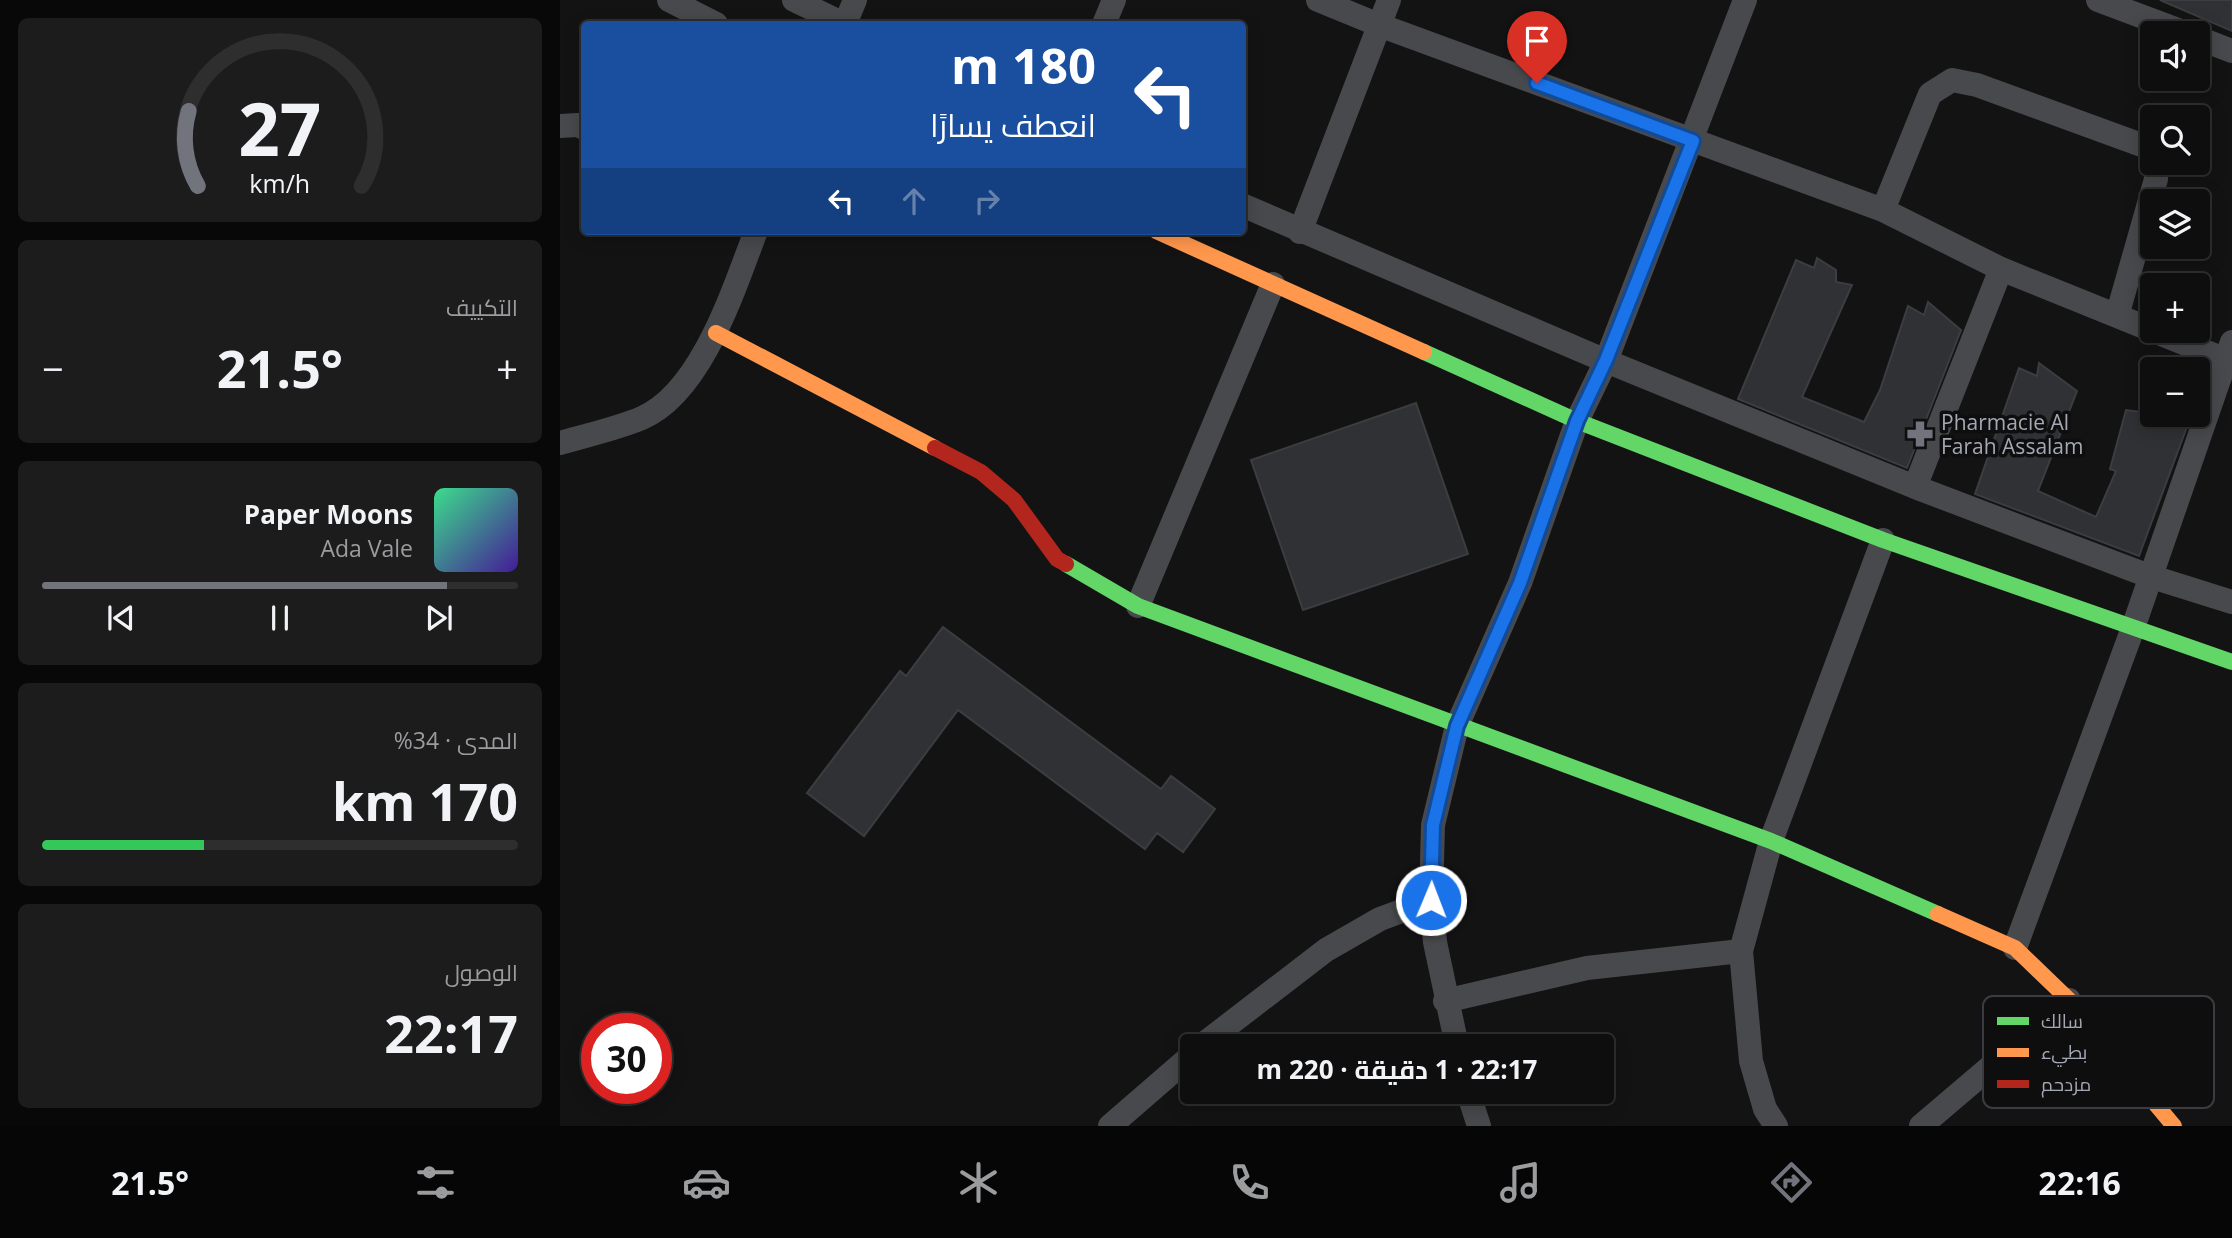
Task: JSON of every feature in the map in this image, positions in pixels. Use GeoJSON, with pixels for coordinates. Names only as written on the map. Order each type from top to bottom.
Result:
{"type":"FeatureCollection","features":[{"type":"Feature","properties":{"kind":"street"},"geometry":{"type":"LineString","coordinates":[[669,0],[710,21]]}},
{"type":"Feature","properties":{"kind":"street"},"geometry":{"type":"LineString","coordinates":[[794,0],[839,21]]}},
{"type":"Feature","properties":{"kind":"street"},"geometry":{"type":"LineString","coordinates":[[846,21],[855,0]]}},
{"type":"Feature","properties":{"kind":"street"},"geometry":{"type":"LineString","coordinates":[[1105,21],[1114,0]]}},
{"type":"Feature","properties":{"kind":"street"},"geometry":{"type":"LineString","coordinates":[[1318,0],[1379,25],[1883,210],[2001,269],[2140,325]]}},
{"type":"Feature","properties":{"kind":"street"},"geometry":{"type":"LineString","coordinates":[[1300,232],[1389,0]]}},
{"type":"Feature","properties":{"kind":"street"},"geometry":{"type":"LineString","coordinates":[[1454,1034],[1445,1000],[1431,900],[1433,825],[1457,726],[1520,583],[1577,421],[1606,360],[1693,141],[1745,0]]}},
{"type":"Feature","properties":{"kind":"street"},"geometry":{"type":"LineString","coordinates":[[2098,0],[2154,21]]}},
{"type":"Feature","properties":{"kind":"street"},"geometry":{"type":"LineString","coordinates":[[2210,43],[2232,51]]}},
{"type":"Feature","properties":{"kind":"street"},"geometry":{"type":"LineString","coordinates":[[1883,210],[1930,94],[1952,79],[1977,85],[2140,144]]}},
{"type":"Feature","properties":{"kind":"street"},"geometry":{"type":"LineString","coordinates":[[560,126],[581,126]]}},
{"type":"Feature","properties":{"kind":"street"},"geometry":{"type":"LineString","coordinates":[[2117,316],[2156,175]]}},
{"type":"Feature","properties":{"kind":"street"},"geometry":{"type":"LineString","coordinates":[[1246,207],[1300,232],[1915,487],[2149,576],[2232,602]]}},
{"type":"Feature","properties":{"kind":"street"},"geometry":{"type":"LineString","coordinates":[[560,443],[642,418],[666,403],[682,385],[716,333],[754,235]]}},
{"type":"Feature","properties":{"kind":"street"},"geometry":{"type":"LineString","coordinates":[[1165,235],[1577,421],[1883,540],[2232,662]]}},
{"type":"Feature","properties":{"kind":"street"},"geometry":{"type":"LineString","coordinates":[[1915,487],[2001,269]]}},
{"type":"Feature","properties":{"kind":"street"},"geometry":{"type":"LineString","coordinates":[[1138,606],[1273,284]]}},
{"type":"Feature","properties":{"kind":"street"},"geometry":{"type":"LineString","coordinates":[[716,333],[981,472],[1014,500],[1057,559],[1138,606],[1771,841],[2015,948],[2066,996]]}},
{"type":"Feature","properties":{"kind":"street"},"geometry":{"type":"LineString","coordinates":[[2015,948],[2133,628],[2229,351],[2200,343]]}},
{"type":"Feature","properties":{"kind":"street"},"geometry":{"type":"LineString","coordinates":[[1776,1126],[1765,1109],[1751,1060],[1741,951],[1771,841],[1883,540]]}},
{"type":"Feature","properties":{"kind":"street"},"geometry":{"type":"LineString","coordinates":[[1217,1034],[1326,950],[1380,919],[1431,900]]}},
{"type":"Feature","properties":{"kind":"street"},"geometry":{"type":"LineString","coordinates":[[1445,1000],[1587,968],[1741,951]]}},
{"type":"Feature","properties":{"kind":"street"},"geometry":{"type":"LineString","coordinates":[[1110,1126],[1180,1065]]}},
{"type":"Feature","properties":{"kind":"street"},"geometry":{"type":"LineString","coordinates":[[1921,1126],[1983,1074]]}},
{"type":"Feature","properties":{"kind":"street"},"geometry":{"type":"LineString","coordinates":[[1472,1104],[1479,1126]]}},
{"type":"Feature","properties":{"kind":"street"},"geometry":{"type":"LineString","coordinates":[[2159,1108],[2174,1126]]}},
{"type":"Feature","properties":{"kind":"building"},"geometry":{"type":"Polygon","coordinates":[[[2160,0],[2232,0],[2232,31],[2160,0]]]}},
{"type":"Feature","properties":{"kind":"building"},"geometry":{"type":"Polygon","coordinates":[[[1817,258],[1836,270],[1836,282],[1852,285],[1802,397],[1864,422],[1880,390],[1908,306],[1924,315],[1928,302],[1961,330],[1907,468],[1738,399],[1796,260],[1814,268],[1817,258]]]}},
{"type":"Feature","properties":{"kind":"building"},"geometry":{"type":"Polygon","coordinates":[[[2039,363],[2077,391],[2038,491],[2096,517],[2116,471],[2110,469],[2126,410],[2140,412],[2140,427],[2187,427],[2139,556],[1975,494],[2019,368],[2037,376],[2039,363]]]}},
{"type":"Feature","properties":{"kind":"building"},"geometry":{"type":"Polygon","coordinates":[[[1416,403],[1468,554],[1303,610],[1251,460],[1416,403]]]}},
{"type":"Feature","properties":{"kind":"building"},"geometry":{"type":"Polygon","coordinates":[[[943,627],[1161,789],[1171,776],[1215,809],[1183,852],[1157,833],[1145,849],[958,710],[864,836],[807,793],[900,671],[906,676],[943,627]]]}},
{"type":"Feature","properties":{"kind":"traffic: fast"},"geometry":{"type":"LineString","coordinates":[[1424,352],[1577,421],[1883,540],[2232,662]]}},
{"type":"Feature","properties":{"kind":"traffic: fast"},"geometry":{"type":"LineString","coordinates":[[1066,564],[1138,606],[1771,841],[1938,914]]}},
{"type":"Feature","properties":{"kind":"traffic: slow"},"geometry":{"type":"LineString","coordinates":[[1165,235],[1424,352]]}},
{"type":"Feature","properties":{"kind":"traffic: slow"},"geometry":{"type":"LineString","coordinates":[[716,333],[935,448]]}},
{"type":"Feature","properties":{"kind":"traffic: slow"},"geometry":{"type":"LineString","coordinates":[[1938,914],[2015,948],[2065,996]]}},
{"type":"Feature","properties":{"kind":"traffic: slow"},"geometry":{"type":"LineString","coordinates":[[2159,1108],[2174,1126]]}},
{"type":"Feature","properties":{"kind":"traffic: jam"},"geometry":{"type":"LineString","coordinates":[[935,448],[981,472],[1014,500],[1057,559],[1066,564]]}},
{"type":"Feature","properties":{"kind":"place","name":"Pharmacie Al Farah Assalam"},"geometry":{"type":"Point","coordinates":[1920,434]}},
{"type":"Feature","properties":{"kind":"route"},"geometry":{"type":"LineString","coordinates":[[1431,900],[1433,825],[1457,726],[1520,583],[1577,421],[1606,360],[1693,141],[1537,83]]}}]}
